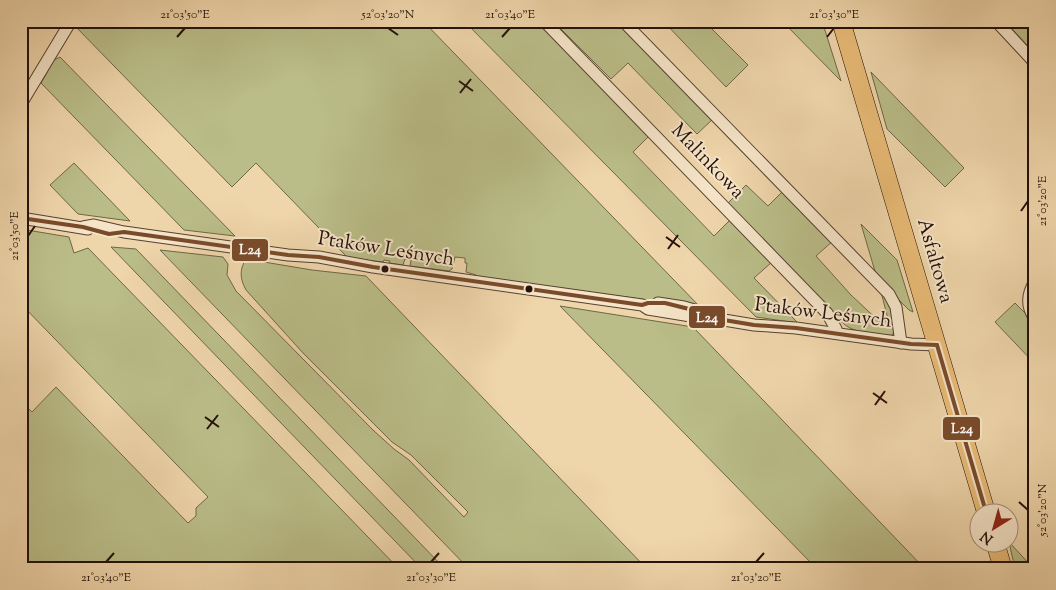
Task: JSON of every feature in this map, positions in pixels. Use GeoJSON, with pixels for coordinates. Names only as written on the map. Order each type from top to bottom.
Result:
{"type":"FeatureCollection","features":[{"type":"Feature","properties":{"kind":"main road","name":"Asfaltowa"},"geometry":{"type":"LineString","coordinates":[[841,21],[983,502]]}},
{"type":"Feature","properties":{"kind":"main road"},"geometry":{"type":"LineString","coordinates":[[998,552],[1003,569]]}},
{"type":"Feature","properties":{"kind":"street"},"geometry":{"type":"LineString","coordinates":[[21,104],[71,21]]}},
{"type":"Feature","properties":{"kind":"street","name":"Malinkowa"},"geometry":{"type":"LineString","coordinates":[[544,21],[828,313],[837,333]]}},
{"type":"Feature","properties":{"kind":"street"},"geometry":{"type":"LineString","coordinates":[[623,21],[889,294],[896,307],[901,343]]}},
{"type":"Feature","properties":{"kind":"street"},"geometry":{"type":"LineString","coordinates":[[996,21],[1035,64]]}},
{"type":"Feature","properties":{"kind":"street","name":"Ptaków Leśnych"},"geometry":{"type":"LineString","coordinates":[[21,218],[83,227],[94,225],[124,232],[288,255],[319,257],[366,266],[642,305],[657,303],[684,307],[700,312],[706,317],[754,325],[837,333],[901,343],[936,345]]}},
{"type":"Feature","properties":{"kind":"street"},"geometry":{"type":"LineString","coordinates":[[1035,281],[1027,300],[1029,309],[1035,319]]}},
{"type":"Feature","properties":{"kind":"green space"},"geometry":{"type":"Polygon","coordinates":[[[78,21],[423,21],[703,310],[685,305],[477,277],[466,272],[467,263],[465,263],[465,258],[455,257],[452,269],[449,271],[410,266],[411,260],[405,259],[403,265],[389,263],[390,261],[384,260],[383,262],[348,258],[256,163],[232,187],[75,26],[78,21]]]}},
{"type":"Feature","properties":{"kind":"green space"},"geometry":{"type":"Polygon","coordinates":[[[464,21],[538,21],[650,135],[633,152],[714,236],[731,219],[772,262],[754,278],[798,323],[756,317],[464,21]]]}},
{"type":"Feature","properties":{"kind":"green space"},"geometry":{"type":"Polygon","coordinates":[[[553,21],[620,21],[714,118],[697,134],[628,63],[611,79],[553,21]]]}},
{"type":"Feature","properties":{"kind":"green space"},"geometry":{"type":"Polygon","coordinates":[[[663,21],[704,21],[748,65],[726,87],[663,21]]]}},
{"type":"Feature","properties":{"kind":"green space"},"geometry":{"type":"Polygon","coordinates":[[[782,21],[821,21],[841,81],[782,21]]]}},
{"type":"Feature","properties":{"kind":"green space"},"geometry":{"type":"Polygon","coordinates":[[[1005,21],[1035,21],[1035,54],[1005,21]]]}},
{"type":"Feature","properties":{"kind":"green space"},"geometry":{"type":"Polygon","coordinates":[[[60,57],[235,236],[184,230],[41,83],[54,60],[60,57]]]}},
{"type":"Feature","properties":{"kind":"green space"},"geometry":{"type":"Polygon","coordinates":[[[871,72],[964,168],[945,187],[887,129],[871,72]]]}},
{"type":"Feature","properties":{"kind":"green space"},"geometry":{"type":"Polygon","coordinates":[[[74,163],[130,221],[78,214],[50,185],[74,163]]]}},
{"type":"Feature","properties":{"kind":"green space"},"geometry":{"type":"Polygon","coordinates":[[[746,185],[768,206],[784,190],[834,240],[816,256],[851,295],[882,324],[888,319],[880,288],[891,310],[894,323],[893,334],[889,337],[860,332],[841,321],[727,204],[746,185]]]}},
{"type":"Feature","properties":{"kind":"green space"},"geometry":{"type":"Polygon","coordinates":[[[861,224],[897,260],[913,312],[877,278],[861,224]]]}},
{"type":"Feature","properties":{"kind":"green space"},"geometry":{"type":"Polygon","coordinates":[[[21,229],[69,237],[74,253],[88,248],[399,569],[33,569],[21,557],[21,401],[32,412],[56,387],[188,523],[196,516],[196,508],[208,497],[21,304],[21,229]]]}},
{"type":"Feature","properties":{"kind":"green space"},"geometry":{"type":"Polygon","coordinates":[[[111,247],[136,249],[445,569],[422,569],[111,247]]]}},
{"type":"Feature","properties":{"kind":"green space"},"geometry":{"type":"Polygon","coordinates":[[[160,250],[223,257],[228,264],[227,275],[236,291],[373,430],[409,460],[464,517],[468,512],[411,455],[392,442],[303,353],[246,290],[241,274],[246,259],[312,270],[366,276],[647,569],[469,569],[160,250]]]}},
{"type":"Feature","properties":{"kind":"green space"},"geometry":{"type":"Polygon","coordinates":[[[1015,303],[1035,323],[1035,364],[995,322],[1015,303]]]}},
{"type":"Feature","properties":{"kind":"green space"},"geometry":{"type":"Polygon","coordinates":[[[560,306],[693,327],[925,569],[817,569],[560,306]]]}},
{"type":"Feature","properties":{"kind":"green space"},"geometry":{"type":"Polygon","coordinates":[[[1011,552],[1018,552],[1034,569],[1015,569],[1011,552]]]}},
{"type":"Feature","properties":{"kind":"transit line","name":"L24"},"geometry":{"type":"LineString","coordinates":[[21,218],[83,227],[109,234],[124,232],[288,255],[319,257],[373,267],[642,305],[665,303],[693,310],[706,317],[754,325],[796,328],[911,344],[937,345]]}},
{"type":"Feature","properties":{"kind":"transit line","name":"L24"},"geometry":{"type":"LineString","coordinates":[[937,345],[983,502]]}}]}
